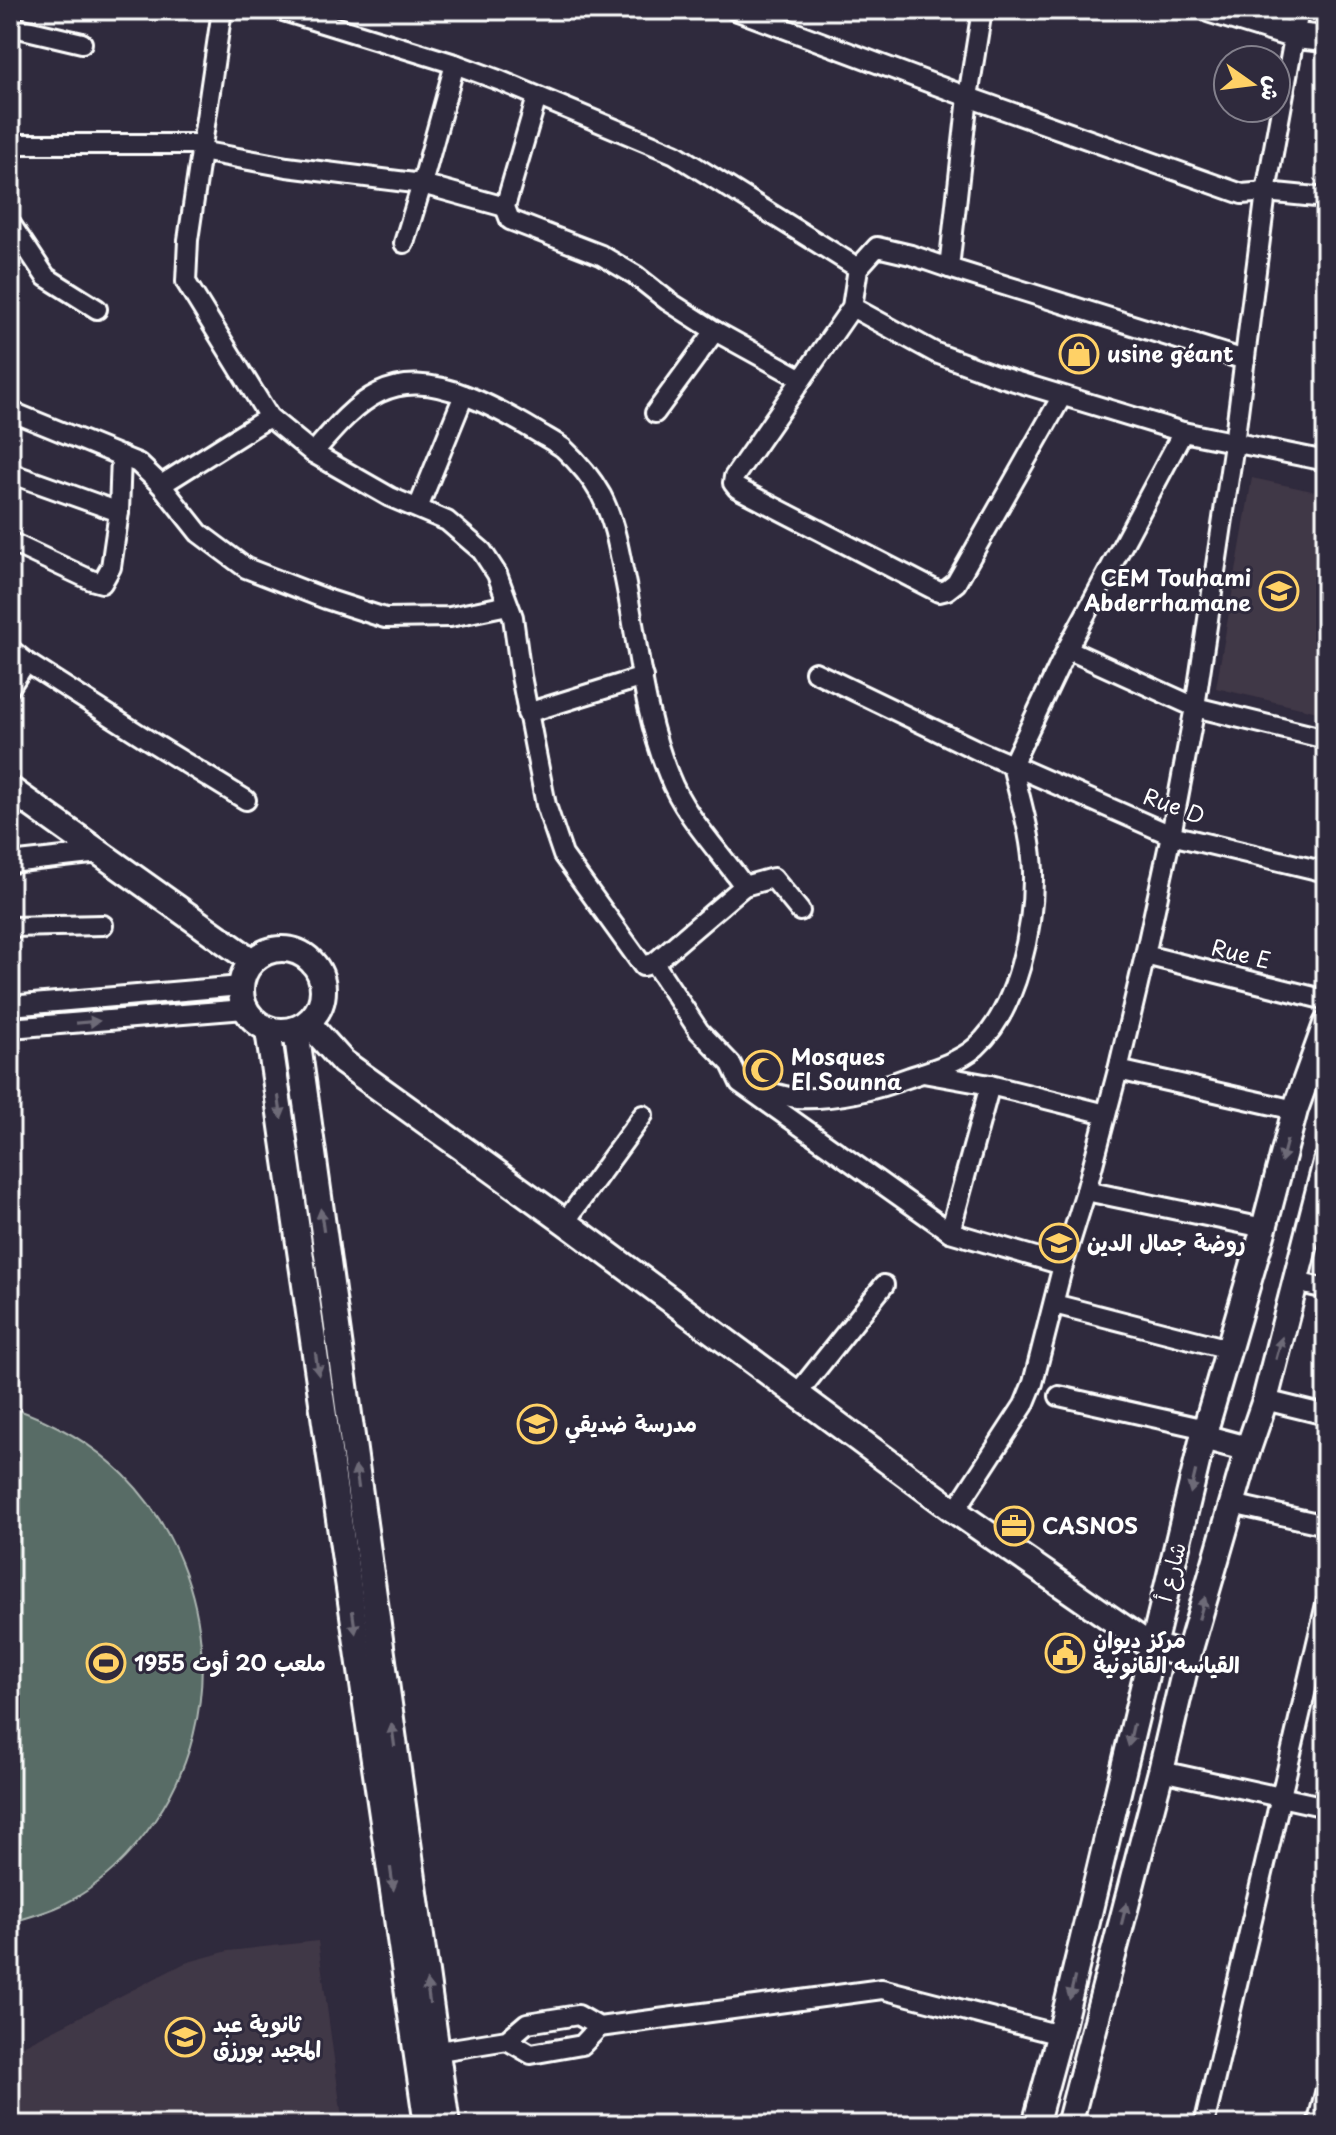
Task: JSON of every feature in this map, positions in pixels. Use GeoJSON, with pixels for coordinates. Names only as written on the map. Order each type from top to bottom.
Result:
{"type":"FeatureCollection","features":[{"type":"Feature","properties":{"kind":"street"},"geometry":{"type":"LineString","coordinates":[[222,10],[200,148],[186,282],[269,417],[313,453],[390,497],[447,521],[482,551],[497,574],[513,617],[527,713],[546,805],[563,855],[643,966],[654,963],[744,886],[773,878],[800,911]]}},
{"type":"Feature","properties":{"kind":"street"},"geometry":{"type":"LineString","coordinates":[[280,10],[455,64],[675,154],[858,268]]}},
{"type":"Feature","properties":{"kind":"street"},"geometry":{"type":"LineString","coordinates":[[735,10],[1242,194],[1266,192],[1326,198]]}},
{"type":"Feature","properties":{"kind":"street"},"geometry":{"type":"LineString","coordinates":[[949,268],[968,97],[982,10]]}},
{"type":"Feature","properties":{"kind":"street"},"geometry":{"type":"LineString","coordinates":[[1211,10],[1295,36],[1326,39]]}},
{"type":"Feature","properties":{"kind":"street"},"geometry":{"type":"LineString","coordinates":[[955,1511],[1024,1405],[1033,1383],[1118,1070],[1145,955],[1195,707],[1234,444],[1266,192],[1299,10]]}},
{"type":"Feature","properties":{"kind":"street"},"geometry":{"type":"LineString","coordinates":[[10,26],[82,43]]}},
{"type":"Feature","properties":{"kind":"street"},"geometry":{"type":"LineString","coordinates":[[404,243],[455,64]]}},
{"type":"Feature","properties":{"kind":"street"},"geometry":{"type":"LineString","coordinates":[[537,97],[505,207],[510,220],[601,255],[715,331],[802,379]]}},
{"type":"Feature","properties":{"kind":"street"},"geometry":{"type":"LineString","coordinates":[[10,144],[200,148],[287,167],[422,184],[505,207]]}},
{"type":"Feature","properties":{"kind":"street"},"geometry":{"type":"LineString","coordinates":[[10,223],[46,277],[97,309]]}},
{"type":"Feature","properties":{"kind":"street"},"geometry":{"type":"LineString","coordinates":[[1062,396],[956,583],[947,590],[939,592],[737,488],[733,483],[734,477],[852,307],[858,268],[877,247],[1245,360]]}},
{"type":"Feature","properties":{"kind":"street"},"geometry":{"type":"LineString","coordinates":[[852,307],[936,353],[998,376],[1183,432],[1326,461]]}},
{"type":"Feature","properties":{"kind":"street"},"geometry":{"type":"LineString","coordinates":[[655,413],[715,331]]}},
{"type":"Feature","properties":{"kind":"street"},"geometry":{"type":"LineString","coordinates":[[313,453],[346,415],[366,399],[391,387],[416,384],[445,388],[489,405],[561,446],[586,472],[602,496],[615,532],[653,725],[669,777],[696,823],[744,886]]}},
{"type":"Feature","properties":{"kind":"street"},"geometry":{"type":"LineString","coordinates":[[418,508],[464,395]]}},
{"type":"Feature","properties":{"kind":"street"},"geometry":{"type":"LineString","coordinates":[[10,411],[138,463],[161,485],[199,533],[246,568],[385,618],[450,617],[508,605]]}},
{"type":"Feature","properties":{"kind":"street"},"geometry":{"type":"LineString","coordinates":[[161,485],[269,417]]}},
{"type":"Feature","properties":{"kind":"street"},"geometry":{"type":"LineString","coordinates":[[740,1083],[796,1098],[866,1092],[965,1055],[993,1028],[1017,977],[1031,910],[1033,872],[1012,765],[1067,649],[1183,432]]}},
{"type":"Feature","properties":{"kind":"street"},"geometry":{"type":"LineString","coordinates":[[10,542],[102,583],[111,567],[119,512],[121,456]]}},
{"type":"Feature","properties":{"kind":"street"},"geometry":{"type":"LineString","coordinates":[[10,473],[119,512]]}},
{"type":"Feature","properties":{"kind":"street"},"geometry":{"type":"LineString","coordinates":[[10,649],[246,800]]}},
{"type":"Feature","properties":{"kind":"street"},"geometry":{"type":"LineString","coordinates":[[1067,649],[1195,707],[1326,739]]}},
{"type":"Feature","properties":{"kind":"street"},"geometry":{"type":"LineString","coordinates":[[10,687],[26,662]]}},
{"type":"Feature","properties":{"kind":"street","name":"Rue D"},"geometry":{"type":"LineString","coordinates":[[815,672],[979,751],[1171,835],[1326,872]]}},
{"type":"Feature","properties":{"kind":"street"},"geometry":{"type":"LineString","coordinates":[[527,713],[643,677]]}},
{"type":"Feature","properties":{"kind":"street"},"geometry":{"type":"LineString","coordinates":[[10,789],[252,961]]}},
{"type":"Feature","properties":{"kind":"street"},"geometry":{"type":"LineString","coordinates":[[10,863],[100,853]]}},
{"type":"Feature","properties":{"kind":"street"},"geometry":{"type":"LineString","coordinates":[[10,927],[103,925]]}},
{"type":"Feature","properties":{"kind":"street"},"geometry":{"type":"LineString","coordinates":[[290,949],[313,962],[321,974],[324,987],[317,1013],[302,1027],[282,1032],[268,1030],[251,1018],[243,998],[244,973],[252,961],[263,953],[290,949]]}},
{"type":"Feature","properties":{"kind":"street","name":"Rue E"},"geometry":{"type":"LineString","coordinates":[[1145,955],[1326,1000]]}},
{"type":"Feature","properties":{"kind":"street"},"geometry":{"type":"LineString","coordinates":[[654,963],[699,1031],[731,1064],[740,1083],[950,1232],[1063,1265]]}},
{"type":"Feature","properties":{"kind":"street"},"geometry":{"type":"LineString","coordinates":[[10,1006],[243,998]]}},
{"type":"Feature","properties":{"kind":"street"},"geometry":{"type":"LineString","coordinates":[[10,1028],[243,998]]}},
{"type":"Feature","properties":{"kind":"street","name":"شارع أ"},"geometry":{"type":"LineString","coordinates":[[1035,2125],[1060,2035],[1205,1433],[1295,1110],[1326,1024]]}},
{"type":"Feature","properties":{"kind":"street"},"geometry":{"type":"LineString","coordinates":[[302,1027],[343,1062],[955,1511],[1152,1646],[1188,1656]]}},
{"type":"Feature","properties":{"kind":"street"},"geometry":{"type":"LineString","coordinates":[[302,1027],[427,2053],[427,2125]]}},
{"type":"Feature","properties":{"kind":"street"},"geometry":{"type":"LineString","coordinates":[[268,1030],[427,2053],[447,2125]]}},
{"type":"Feature","properties":{"kind":"street"},"geometry":{"type":"LineString","coordinates":[[1118,1070],[1295,1110]]}},
{"type":"Feature","properties":{"kind":"street"},"geometry":{"type":"LineString","coordinates":[[923,1073],[990,1085],[1106,1114]]}},
{"type":"Feature","properties":{"kind":"street"},"geometry":{"type":"LineString","coordinates":[[950,1232],[990,1085]]}},
{"type":"Feature","properties":{"kind":"street"},"geometry":{"type":"LineString","coordinates":[[565,1222],[643,1115]]}},
{"type":"Feature","properties":{"kind":"street","name":"شارع أ"},"geometry":{"type":"LineString","coordinates":[[1069,2125],[1188,1656],[1265,1400],[1326,1162]]}},
{"type":"Feature","properties":{"kind":"street"},"geometry":{"type":"LineString","coordinates":[[1086,1191],[1264,1228]]}},
{"type":"Feature","properties":{"kind":"street"},"geometry":{"type":"LineString","coordinates":[[1296,1282],[1326,1289]]}},
{"type":"Feature","properties":{"kind":"street"},"geometry":{"type":"LineString","coordinates":[[797,1394],[884,1285]]}},
{"type":"Feature","properties":{"kind":"street"},"geometry":{"type":"LineString","coordinates":[[1054,1304],[1229,1349]]}},
{"type":"Feature","properties":{"kind":"street"},"geometry":{"type":"LineString","coordinates":[[1059,1396],[1205,1433],[1248,1449]]}},
{"type":"Feature","properties":{"kind":"street"},"geometry":{"type":"LineString","coordinates":[[1265,1400],[1326,1415]]}},
{"type":"Feature","properties":{"kind":"street"},"geometry":{"type":"LineString","coordinates":[[1232,1504],[1326,1525]]}},
{"type":"Feature","properties":{"kind":"street"},"geometry":{"type":"LineString","coordinates":[[1204,2125],[1326,1604]]}},
{"type":"Feature","properties":{"kind":"street"},"geometry":{"type":"LineString","coordinates":[[1161,1771],[1326,1807]]}},
{"type":"Feature","properties":{"kind":"street"},"geometry":{"type":"LineString","coordinates":[[427,2053],[507,2040],[527,2023],[578,2015],[599,2027],[882,1989],[1060,2035]]}},
{"type":"Feature","properties":{"kind":"street"},"geometry":{"type":"LineString","coordinates":[[507,2040],[531,2054],[582,2045],[599,2027]]}},
{"type":"Feature","properties":{"kind":"street"},"geometry":{"type":"LineString","coordinates":[[1317,2125],[1326,2089]]}},
{"type":"Feature","properties":{"kind":"shaded area","name":"CEM Touhami Abderrhamane"},"geometry":{"type":"Polygon","coordinates":[[[1252,478],[1326,494],[1326,714],[1216,688],[1252,478]]]}},
{"type":"Feature","properties":{"kind":"shaded area","name":"ثانوية عبد المجيد بورزق"},"geometry":{"type":"Polygon","coordinates":[[[318,1941],[343,2125],[22,2125],[13,2051],[185,1963],[228,1951],[318,1941]]]}},
{"type":"Feature","properties":{"kind":"green space","name":"ملعب 20 أوت 1955"},"geometry":{"type":"Polygon","coordinates":[[[10,1407],[56,1426],[99,1453],[124,1475],[154,1512],[177,1552],[193,1596],[201,1642],[201,1688],[194,1734],[178,1778],[155,1820],[136,1845],[102,1880],[76,1898],[10,1923],[10,1407]]]}},
{"type":"Feature","properties":{"kind":"place","name":"usine géant"},"geometry":{"type":"Point","coordinates":[1079,354]}},
{"type":"Feature","properties":{"kind":"place","name":"CEM Touhami Abderrhamane"},"geometry":{"type":"Point","coordinates":[1279,591]}},
{"type":"Feature","properties":{"kind":"place","name":"Mosques El Sounna"},"geometry":{"type":"Point","coordinates":[763,1070]}},
{"type":"Feature","properties":{"kind":"place","name":"روضة جمال الدين"},"geometry":{"type":"Point","coordinates":[1059,1243]}},
{"type":"Feature","properties":{"kind":"place","name":"مدرسة ضديقي"},"geometry":{"type":"Point","coordinates":[537,1424]}},
{"type":"Feature","properties":{"kind":"place","name":"CASNOS"},"geometry":{"type":"Point","coordinates":[1014,1526]}},
{"type":"Feature","properties":{"kind":"place","name":"مركز ديوان القياسه القانونية"},"geometry":{"type":"Point","coordinates":[1065,1653]}},
{"type":"Feature","properties":{"kind":"place","name":"ملعب 20 أوت 1955"},"geometry":{"type":"Point","coordinates":[106,1663]}},
{"type":"Feature","properties":{"kind":"place","name":"ثانوية عبد المجيد بورزق"},"geometry":{"type":"Point","coordinates":[185,2037]}}]}
